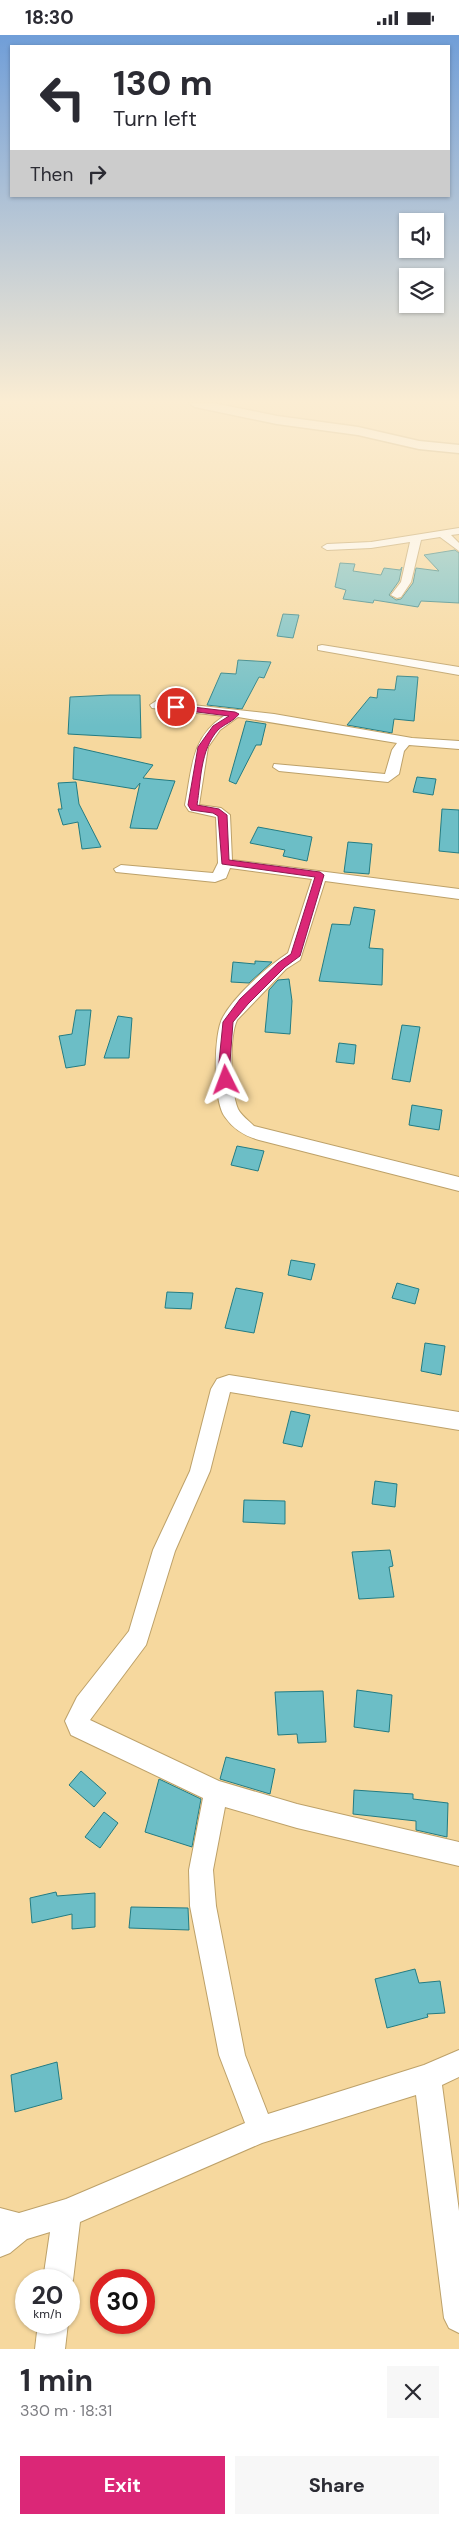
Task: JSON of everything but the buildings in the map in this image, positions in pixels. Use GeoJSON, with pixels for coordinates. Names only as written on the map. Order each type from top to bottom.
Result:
{"type":"FeatureCollection","features":[{"type":"Feature","properties":{"kind":"street"},"geometry":{"type":"LineString","coordinates":[[328,547],[371,545],[444,535],[459,531]]}},
{"type":"Feature","properties":{"kind":"street"},"geometry":{"type":"LineString","coordinates":[[444,535],[459,548]]}},
{"type":"Feature","properties":{"kind":"street"},"geometry":{"type":"LineString","coordinates":[[397,595],[406,582],[416,538]]}},
{"type":"Feature","properties":{"kind":"street"},"geometry":{"type":"LineString","coordinates":[[322,648],[459,671]]}},
{"type":"Feature","properties":{"kind":"street"},"geometry":{"type":"LineString","coordinates":[[156,705],[272,717],[406,741],[459,745]]}},
{"type":"Feature","properties":{"kind":"street"},"geometry":{"type":"LineString","coordinates":[[121,869],[215,878],[221,875],[225,863],[223,815],[216,811],[194,808],[192,805],[202,747],[216,727],[229,720],[235,714]]}},
{"type":"Feature","properties":{"kind":"street"},"geometry":{"type":"LineString","coordinates":[[279,767],[388,778],[393,775],[398,750],[406,741]]}},
{"type":"Feature","properties":{"kind":"street"},"geometry":{"type":"LineString","coordinates":[[225,863],[459,894]]}},
{"type":"Feature","properties":{"kind":"street"},"geometry":{"type":"LineString","coordinates":[[320,875],[295,956],[281,965],[244,1001],[228,1022],[224,1062],[227,1098],[231,1113],[248,1130],[459,1184]]}},
{"type":"Feature","properties":{"kind":"street"},"geometry":{"type":"LineString","coordinates":[[459,1421],[229,1383],[221,1389],[200,1471],[164,1550],[138,1637],[116,1668],[85,1705],[77,1721],[79,1727],[216,1792],[297,1815],[459,1854]]}},
{"type":"Feature","properties":{"kind":"street"},"geometry":{"type":"LineString","coordinates":[[216,1792],[201,1870],[203,1906],[232,2055],[261,2130]]}},
{"type":"Feature","properties":{"kind":"street"},"geometry":{"type":"LineString","coordinates":[[6,2231],[66,2213],[261,2130],[427,2079],[459,2063]]}},
{"type":"Feature","properties":{"kind":"street"},"geometry":{"type":"LineString","coordinates":[[427,2079],[459,2318]]}},
{"type":"Feature","properties":{"kind":"street"},"geometry":{"type":"LineString","coordinates":[[59,2269],[66,2213]]}},
{"type":"Feature","properties":{"kind":"street"},"geometry":{"type":"LineString","coordinates":[[50,2349],[52,2334]]}},
{"type":"Feature","properties":{"kind":"route"},"geometry":{"type":"LineString","coordinates":[[176,707],[235,714],[211,732],[202,747],[192,805],[194,808],[216,811],[223,815],[225,863],[320,875],[294,959],[281,965],[244,1001],[228,1022],[224,1062],[226,1080]]}}]}
